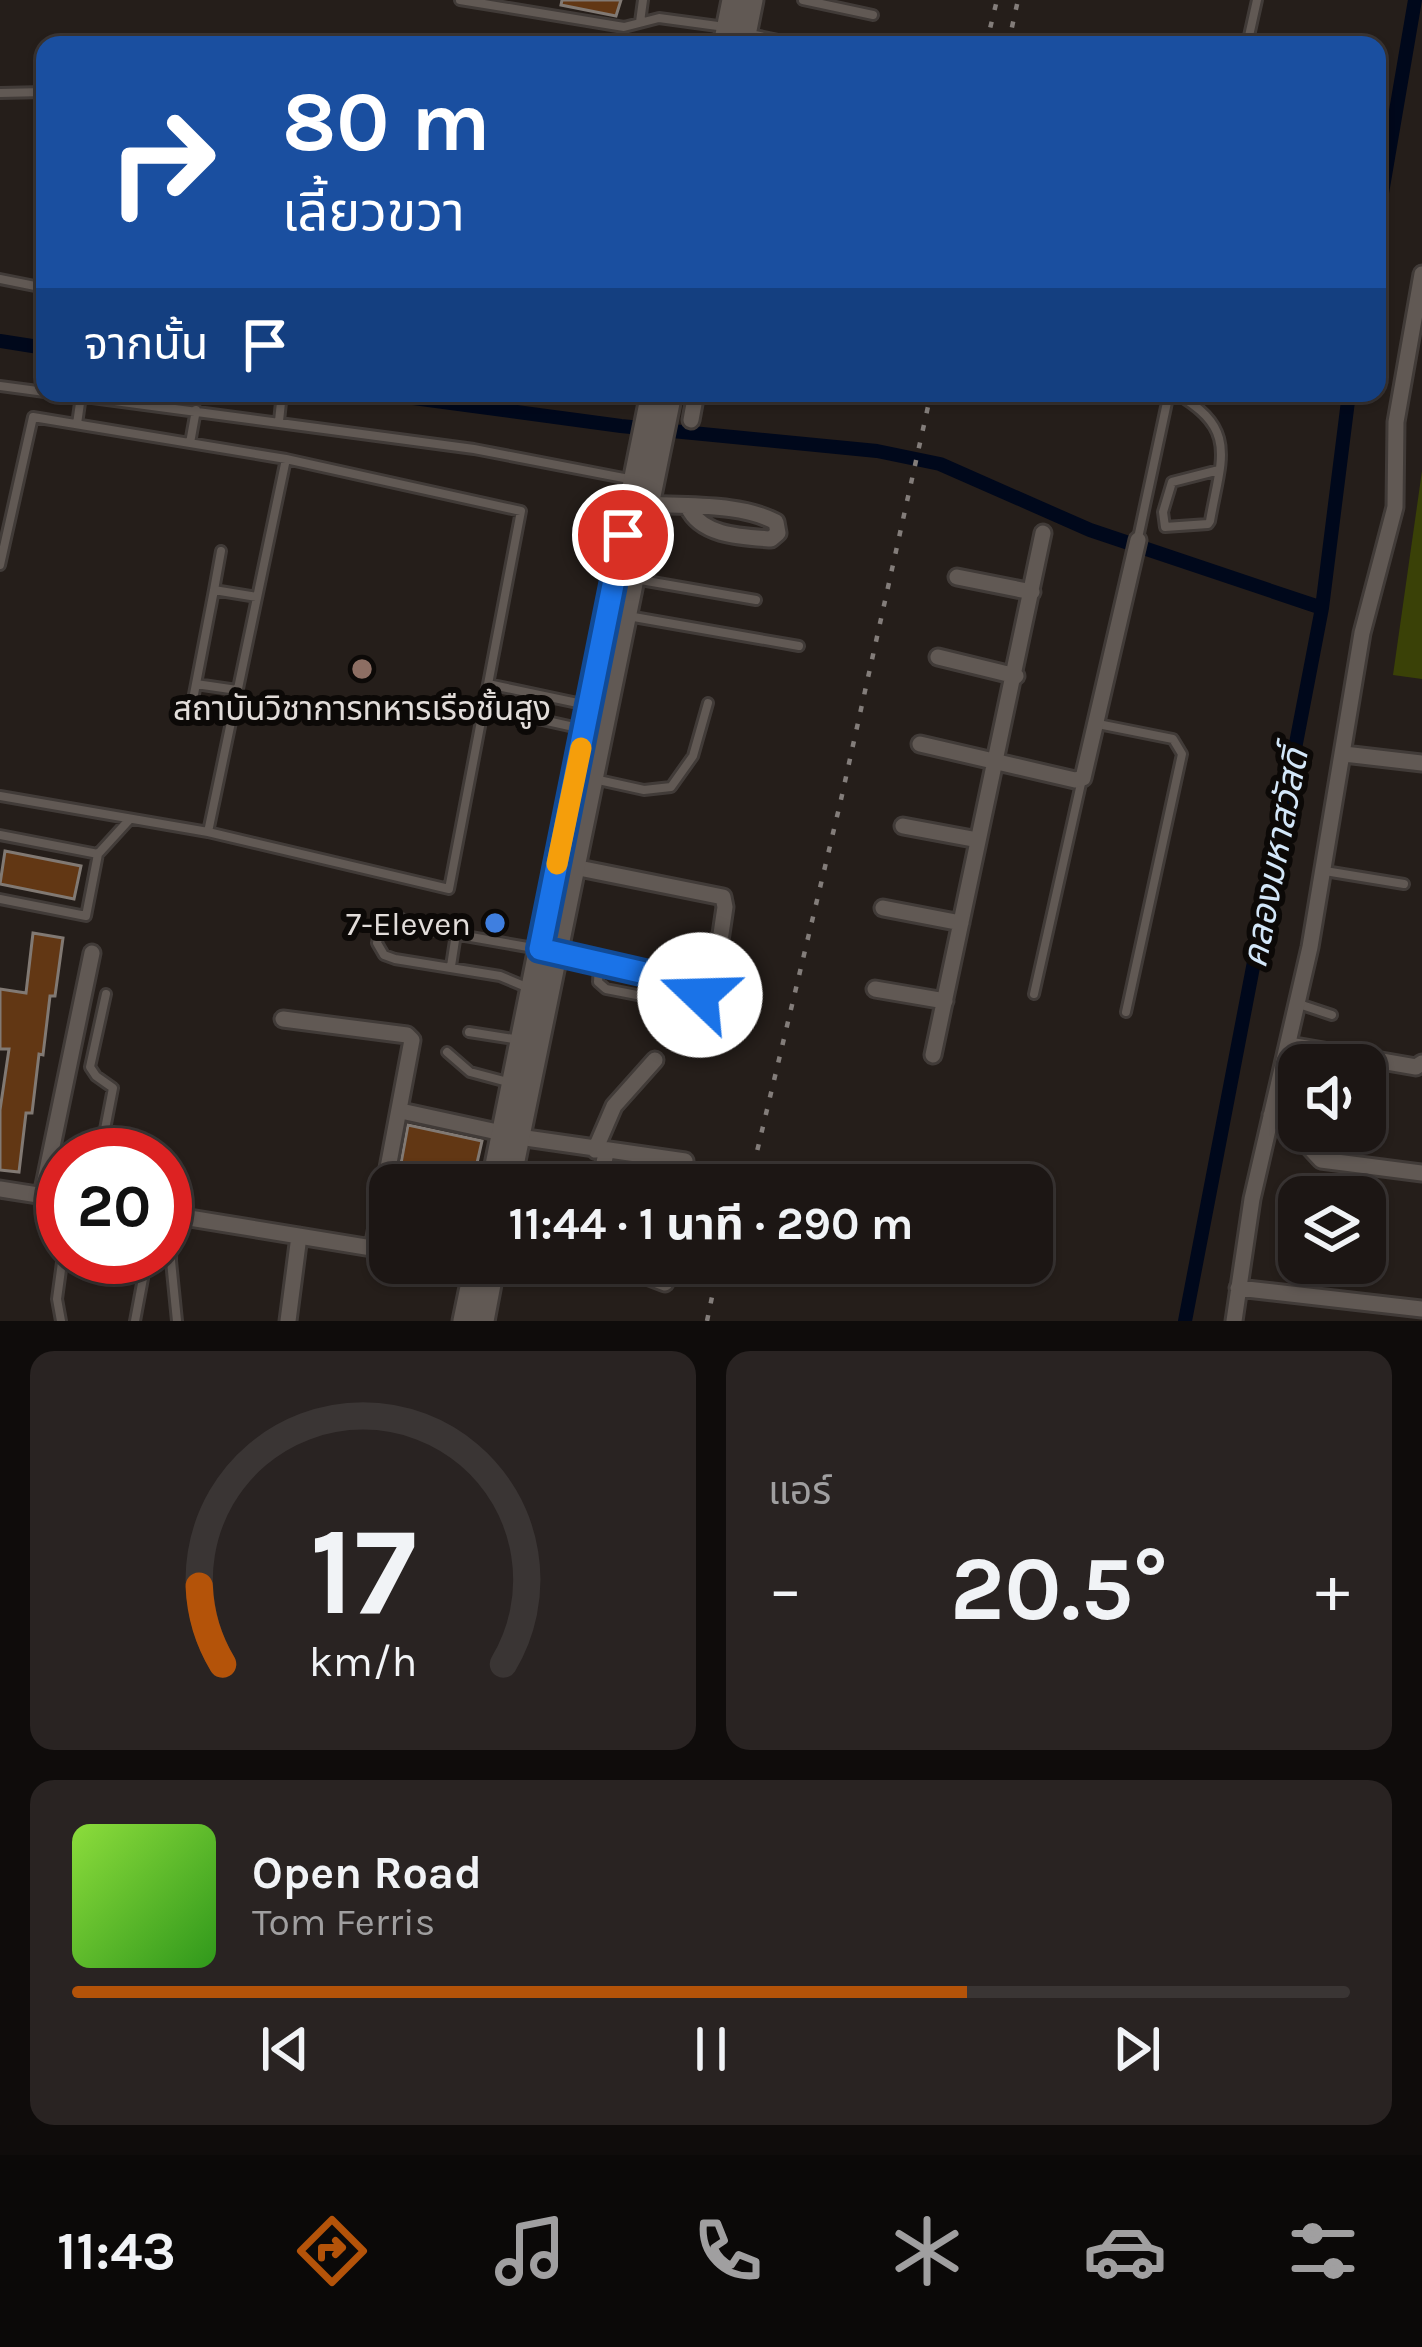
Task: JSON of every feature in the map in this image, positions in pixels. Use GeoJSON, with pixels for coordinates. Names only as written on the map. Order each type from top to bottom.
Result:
{"type":"FeatureCollection","features":[{"type":"Feature","properties":{"kind":"main road"},"geometry":{"type":"LineString","coordinates":[[733,0],[735,36]]}},
{"type":"Feature","properties":{"kind":"main road"},"geometry":{"type":"LineString","coordinates":[[736,36],[752,0]]}},
{"type":"Feature","properties":{"kind":"main road"},"geometry":{"type":"LineString","coordinates":[[509,1164],[512,1083],[532,990],[574,867],[649,504],[650,450],[660,402]]}},
{"type":"Feature","properties":{"kind":"main road"},"geometry":{"type":"LineString","coordinates":[[500,1164],[510,1135],[548,951],[584,730],[634,480],[650,450]]}},
{"type":"Feature","properties":{"kind":"main road"},"geometry":{"type":"LineString","coordinates":[[464,1321],[470,1284]]}},
{"type":"Feature","properties":{"kind":"main road"},"geometry":{"type":"LineString","coordinates":[[483,1321],[490,1284]]}},
{"type":"Feature","properties":{"kind":"street"},"geometry":{"type":"LineString","coordinates":[[1289,1044],[1362,633],[1395,507],[1396,422],[1422,274]]}},
{"type":"Feature","properties":{"kind":"street"},"geometry":{"type":"LineString","coordinates":[[691,421],[694,402]]}},
{"type":"Feature","properties":{"kind":"street"},"geometry":{"type":"LineString","coordinates":[[649,504],[688,506],[768,518],[776,522],[778,533],[771,539],[715,530],[694,520],[688,506]]}},
{"type":"Feature","properties":{"kind":"street"},"geometry":{"type":"LineString","coordinates":[[933,1055],[1043,533]]}},
{"type":"Feature","properties":{"kind":"street"},"geometry":{"type":"LineString","coordinates":[[920,744],[1083,778],[1138,540]]}},
{"type":"Feature","properties":{"kind":"street"},"geometry":{"type":"LineString","coordinates":[[957,577],[1032,592]]}},
{"type":"Feature","properties":{"kind":"street"},"geometry":{"type":"LineString","coordinates":[[938,657],[1016,676]]}},
{"type":"Feature","properties":{"kind":"street"},"geometry":{"type":"LineString","coordinates":[[1344,754],[1422,763]]}},
{"type":"Feature","properties":{"kind":"street"},"geometry":{"type":"LineString","coordinates":[[903,826],[979,840]]}},
{"type":"Feature","properties":{"kind":"street"},"geometry":{"type":"LineString","coordinates":[[574,867],[723,897],[718,954]]}},
{"type":"Feature","properties":{"kind":"street"},"geometry":{"type":"LineString","coordinates":[[883,908],[961,923]]}},
{"type":"Feature","properties":{"kind":"street"},"geometry":{"type":"LineString","coordinates":[[55,1128],[92,953]]}},
{"type":"Feature","properties":{"kind":"street"},"geometry":{"type":"LineString","coordinates":[[875,989],[945,1001]]}},
{"type":"Feature","properties":{"kind":"street"},"geometry":{"type":"LineString","coordinates":[[284,1019],[410,1037],[393,1164]]}},
{"type":"Feature","properties":{"kind":"street"},"geometry":{"type":"LineString","coordinates":[[600,1164],[614,1106],[655,1060]]}},
{"type":"Feature","properties":{"kind":"street"},"geometry":{"type":"LineString","coordinates":[[1386,1062],[1416,1067],[1422,1063]]}},
{"type":"Feature","properties":{"kind":"street"},"geometry":{"type":"LineString","coordinates":[[1234,1321],[1278,1088]]}},
{"type":"Feature","properties":{"kind":"street"},"geometry":{"type":"LineString","coordinates":[[400,1111],[600,1151],[685,1161]]}},
{"type":"Feature","properties":{"kind":"street"},"geometry":{"type":"LineString","coordinates":[[1271,1114],[1278,1116]]}},
{"type":"Feature","properties":{"kind":"street"},"geometry":{"type":"LineString","coordinates":[[1314,1152],[1321,1160],[1422,1173]]}},
{"type":"Feature","properties":{"kind":"street"},"geometry":{"type":"LineString","coordinates":[[0,1189],[36,1195]]}},
{"type":"Feature","properties":{"kind":"street"},"geometry":{"type":"LineString","coordinates":[[192,1226],[369,1248]]}},
{"type":"Feature","properties":{"kind":"street"},"geometry":{"type":"LineString","coordinates":[[288,1321],[299,1236]]}},
{"type":"Feature","properties":{"kind":"street"},"geometry":{"type":"LineString","coordinates":[[1238,1288],[1422,1309]]}},
{"type":"Feature","properties":{"kind":"lane"},"geometry":{"type":"LineString","coordinates":[[460,0],[624,27],[675,19],[729,36]]}},
{"type":"Feature","properties":{"kind":"lane"},"geometry":{"type":"LineString","coordinates":[[640,23],[643,0]]}},
{"type":"Feature","properties":{"kind":"lane"},"geometry":{"type":"LineString","coordinates":[[803,0],[873,15]]}},
{"type":"Feature","properties":{"kind":"lane"},"geometry":{"type":"LineString","coordinates":[[1249,36],[1257,0]]}},
{"type":"Feature","properties":{"kind":"lane"},"geometry":{"type":"LineString","coordinates":[[0,93],[36,92]]}},
{"type":"Feature","properties":{"kind":"lane"},"geometry":{"type":"LineString","coordinates":[[0,279],[36,286]]}},
{"type":"Feature","properties":{"kind":"lane"},"geometry":{"type":"LineString","coordinates":[[0,386],[36,391]]}},
{"type":"Feature","properties":{"kind":"lane"},"geometry":{"type":"LineString","coordinates":[[77,424],[80,402]]}},
{"type":"Feature","properties":{"kind":"lane"},"geometry":{"type":"LineString","coordinates":[[130,402],[279,418],[634,480]]}},
{"type":"Feature","properties":{"kind":"lane"},"geometry":{"type":"LineString","coordinates":[[279,418],[281,402]]}},
{"type":"Feature","properties":{"kind":"lane"},"geometry":{"type":"LineString","coordinates":[[1138,540],[1170,402]]}},
{"type":"Feature","properties":{"kind":"lane"},"geometry":{"type":"LineString","coordinates":[[1189,402],[1218,427],[1222,442],[1219,470],[1208,524],[1165,526],[1162,512],[1172,482],[1219,470]]}},
{"type":"Feature","properties":{"kind":"lane"},"geometry":{"type":"LineString","coordinates":[[190,443],[196,410]]}},
{"type":"Feature","properties":{"kind":"lane"},"geometry":{"type":"LineString","coordinates":[[0,565],[34,417],[286,459],[521,511],[449,889],[208,832],[0,796]]}},
{"type":"Feature","properties":{"kind":"lane"},"geometry":{"type":"LineString","coordinates":[[208,832],[286,459]]}},
{"type":"Feature","properties":{"kind":"lane"},"geometry":{"type":"LineString","coordinates":[[190,715],[221,551]]}},
{"type":"Feature","properties":{"kind":"lane"},"geometry":{"type":"LineString","coordinates":[[633,579],[756,600]]}},
{"type":"Feature","properties":{"kind":"lane"},"geometry":{"type":"LineString","coordinates":[[214,590],[257,597]]}},
{"type":"Feature","properties":{"kind":"lane"},"geometry":{"type":"LineString","coordinates":[[626,615],[799,646]]}},
{"type":"Feature","properties":{"kind":"lane"},"geometry":{"type":"LineString","coordinates":[[196,684],[238,691]]}},
{"type":"Feature","properties":{"kind":"lane"},"geometry":{"type":"LineString","coordinates":[[488,684],[590,705]]}},
{"type":"Feature","properties":{"kind":"lane"},"geometry":{"type":"LineString","coordinates":[[592,779],[644,790],[671,787],[693,756],[708,703]]}},
{"type":"Feature","properties":{"kind":"lane"},"geometry":{"type":"LineString","coordinates":[[484,707],[584,730]]}},
{"type":"Feature","properties":{"kind":"lane"},"geometry":{"type":"LineString","coordinates":[[1096,724],[1173,739],[1182,754],[1126,1012]]}},
{"type":"Feature","properties":{"kind":"lane"},"geometry":{"type":"LineString","coordinates":[[1034,994],[1083,778]]}},
{"type":"Feature","properties":{"kind":"lane"},"geometry":{"type":"LineString","coordinates":[[0,899],[86,916],[98,854],[130,818]]}},
{"type":"Feature","properties":{"kind":"lane"},"geometry":{"type":"LineString","coordinates":[[0,835],[98,854]]}},
{"type":"Feature","properties":{"kind":"lane"},"geometry":{"type":"LineString","coordinates":[[1323,871],[1403,884]]}},
{"type":"Feature","properties":{"kind":"lane"},"geometry":{"type":"LineString","coordinates":[[532,990],[500,976],[384,955],[377,943],[381,923],[396,917],[431,930],[548,951],[693,984],[700,995],[695,1004],[688,1005],[606,989],[598,982],[599,965]]}},
{"type":"Feature","properties":{"kind":"lane"},"geometry":{"type":"LineString","coordinates":[[451,966],[456,934]]}},
{"type":"Feature","properties":{"kind":"lane"},"geometry":{"type":"LineString","coordinates":[[105,1128],[113,1088],[92,1072],[90,1061],[106,994]]}},
{"type":"Feature","properties":{"kind":"lane"},"geometry":{"type":"LineString","coordinates":[[1299,1004],[1332,1015]]}},
{"type":"Feature","properties":{"kind":"lane"},"geometry":{"type":"LineString","coordinates":[[469,1032],[521,1040]]}},
{"type":"Feature","properties":{"kind":"lane"},"geometry":{"type":"LineString","coordinates":[[447,1052],[470,1072],[512,1083]]}},
{"type":"Feature","properties":{"kind":"lane"},"geometry":{"type":"LineString","coordinates":[[59,1284],[61,1321]]}},
{"type":"Feature","properties":{"kind":"lane"},"geometry":{"type":"LineString","coordinates":[[135,1321],[142,1284]]}},
{"type":"Feature","properties":{"kind":"lane"},"geometry":{"type":"LineString","coordinates":[[173,1284],[177,1321]]}},
{"type":"Feature","properties":{"kind":"green space"},"geometry":{"type":"Polygon","coordinates":[[[1422,471],[1422,679],[1393,675],[1422,471]]]}},
{"type":"Feature","properties":{"kind":"building"},"geometry":{"type":"Polygon","coordinates":[[[562,0],[621,0],[616,16],[561,5],[562,0]]]}},
{"type":"Feature","properties":{"kind":"building"},"geometry":{"type":"Polygon","coordinates":[[[5,851],[81,866],[74,899],[0,884],[5,851]]]}},
{"type":"Feature","properties":{"kind":"building"},"geometry":{"type":"Polygon","coordinates":[[[33,933],[63,938],[32,1113],[26,1113],[19,1172],[0,1170],[0,1110],[9,1049],[0,1049],[0,989],[26,993],[33,933]]]}},
{"type":"Feature","properties":{"kind":"building"},"geometry":{"type":"Polygon","coordinates":[[[408,1125],[482,1141],[477,1164],[401,1164],[408,1125]]]}},
{"type":"Feature","properties":{"kind":"waterway","name":"คลองมหาสวัสดิ์"},"geometry":{"type":"LineString","coordinates":[[1386,169],[1415,0]]}},
{"type":"Feature","properties":{"kind":"waterway"},"geometry":{"type":"LineString","coordinates":[[0,341],[36,347]]}},
{"type":"Feature","properties":{"kind":"waterway"},"geometry":{"type":"LineString","coordinates":[[443,402],[621,426],[877,451],[940,464],[1090,530],[1322,608]]}},
{"type":"Feature","properties":{"kind":"waterway","name":"คลองมหาสวัสดิ์"},"geometry":{"type":"LineString","coordinates":[[1185,1321],[1322,608],[1348,402]]}},
{"type":"Feature","properties":{"kind":"railway"},"geometry":{"type":"LineString","coordinates":[[988,36],[997,0]]}},
{"type":"Feature","properties":{"kind":"railway"},"geometry":{"type":"LineString","coordinates":[[1010,36],[1018,0]]}},
{"type":"Feature","properties":{"kind":"railway"},"geometry":{"type":"LineString","coordinates":[[754,1164],[929,402]]}},
{"type":"Feature","properties":{"kind":"railway"},"geometry":{"type":"LineString","coordinates":[[707,1321],[715,1284]]}},
{"type":"Feature","properties":{"kind":"slow traffic"},"geometry":{"type":"LineString","coordinates":[[557,864],[581,748]]}},
{"type":"Feature","properties":{"kind":"place","name":"สถาบันวิชาการทหารเรือชั้นสูง"},"geometry":{"type":"Point","coordinates":[362,669]}},
{"type":"Feature","properties":{"kind":"place","name":"7-Eleven"},"geometry":{"type":"Point","coordinates":[495,923]}},
{"type":"Feature","properties":{"kind":"route"},"geometry":{"type":"LineString","coordinates":[[623,535],[540,949],[693,984],[700,995]]}}]}
